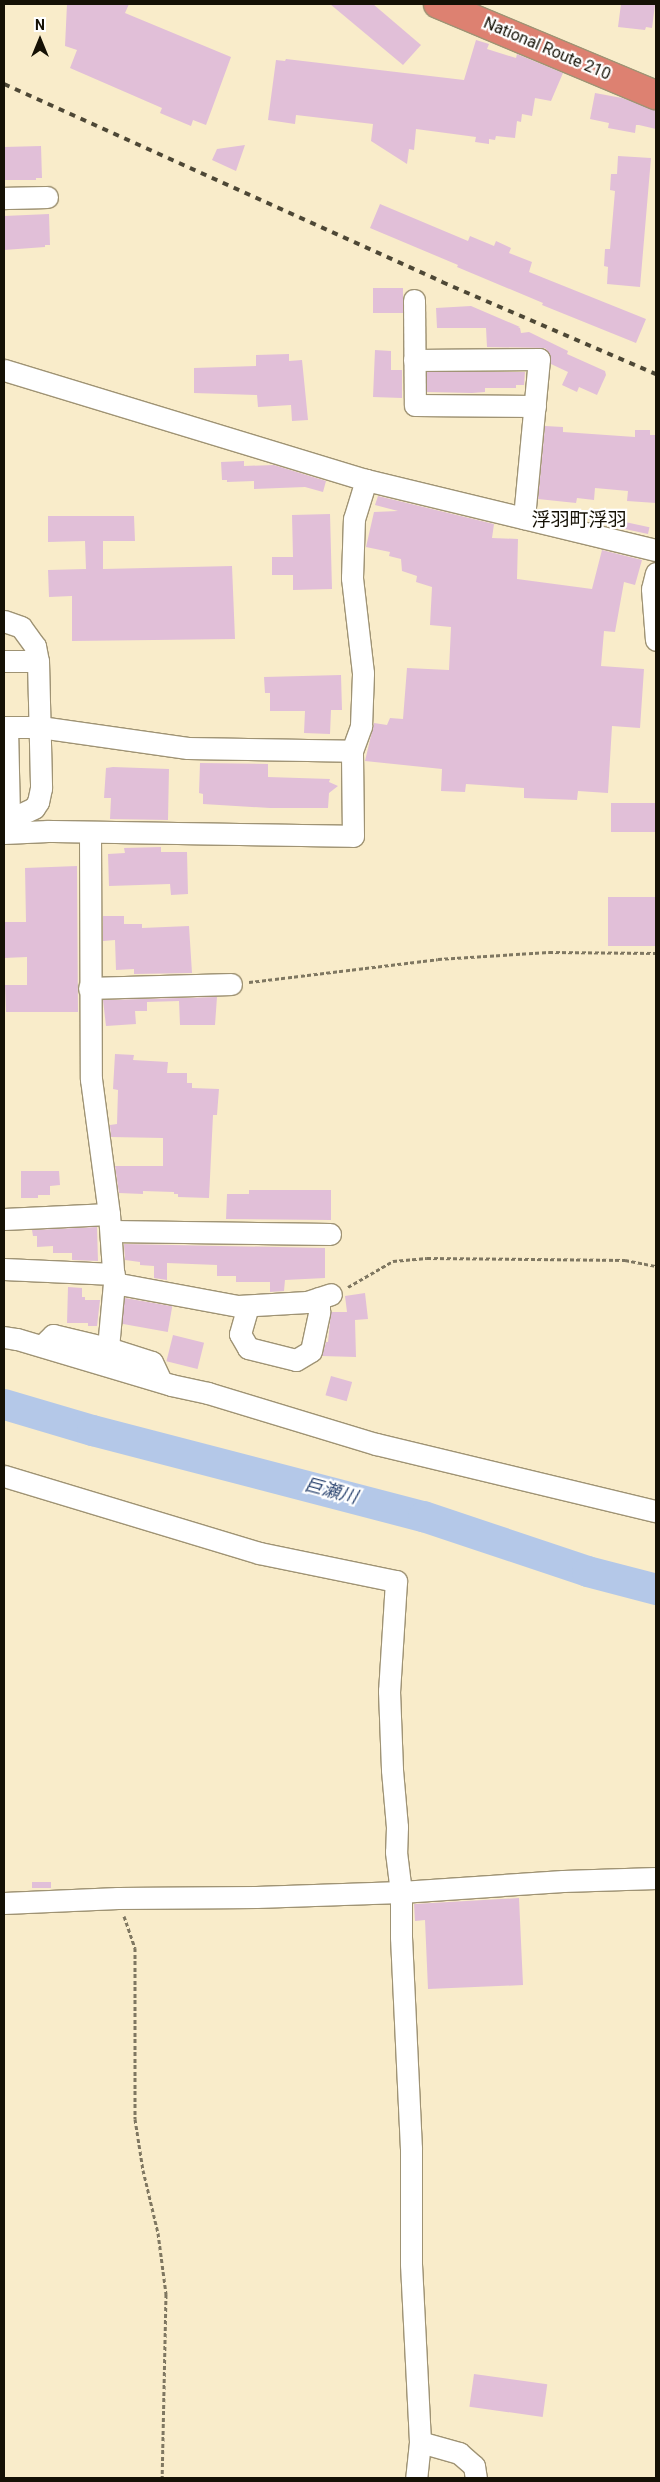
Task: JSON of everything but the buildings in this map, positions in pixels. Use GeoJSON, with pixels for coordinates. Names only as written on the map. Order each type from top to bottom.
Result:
{"type":"FeatureCollection","features":[{"type":"Feature","properties":{"kind":"highway","name":"National Route 210"},"geometry":{"type":"LineString","coordinates":[[438,4],[656,95]]}},
{"type":"Feature","properties":{"kind":"street"},"geometry":{"type":"LineString","coordinates":[[4,198],[47,197]]}},
{"type":"Feature","properties":{"kind":"street"},"geometry":{"type":"LineString","coordinates":[[414,300],[415,405],[535,406]]}},
{"type":"Feature","properties":{"kind":"street"},"geometry":{"type":"LineString","coordinates":[[414,360],[539,359],[524,518]]}},
{"type":"Feature","properties":{"kind":"street"},"geometry":{"type":"LineString","coordinates":[[4,370],[366,480],[656,550]]}},
{"type":"Feature","properties":{"kind":"street"},"geometry":{"type":"LineString","coordinates":[[5,821],[90,832],[353,836],[352,751],[361,726],[363,673],[352,578],[354,519],[366,480]]}},
{"type":"Feature","properties":{"kind":"street"},"geometry":{"type":"LineString","coordinates":[[656,573],[652,589],[656,640]]}},
{"type":"Feature","properties":{"kind":"street"},"geometry":{"type":"LineString","coordinates":[[4,621],[21,628],[29,635],[35,646],[38,661],[41,788],[38,802],[34,808],[5,821]]}},
{"type":"Feature","properties":{"kind":"street"},"geometry":{"type":"LineString","coordinates":[[4,661],[38,661]]}},
{"type":"Feature","properties":{"kind":"street"},"geometry":{"type":"LineString","coordinates":[[5,821],[16,774],[6,727],[40,727],[188,748],[352,751]]}},
{"type":"Feature","properties":{"kind":"street"},"geometry":{"type":"LineString","coordinates":[[90,832],[89,988],[91,1079],[110,1222],[114,1279],[108,1348]]}},
{"type":"Feature","properties":{"kind":"street"},"geometry":{"type":"LineString","coordinates":[[89,988],[231,984]]}},
{"type":"Feature","properties":{"kind":"street"},"geometry":{"type":"LineString","coordinates":[[4,1219],[110,1222],[330,1234]]}},
{"type":"Feature","properties":{"kind":"street"},"geometry":{"type":"LineString","coordinates":[[4,1269],[114,1279],[248,1306],[307,1302],[325,1296]]}},
{"type":"Feature","properties":{"kind":"street"},"geometry":{"type":"LineString","coordinates":[[248,1306],[240,1334],[248,1348],[296,1360],[311,1351],[319,1312],[325,1296]]}},
{"type":"Feature","properties":{"kind":"street"},"geometry":{"type":"LineString","coordinates":[[42,1346],[53,1335],[108,1348],[152,1362],[161,1381]]}},
{"type":"Feature","properties":{"kind":"street"},"geometry":{"type":"LineString","coordinates":[[4,1337],[208,1393],[376,1444],[656,1511]]}},
{"type":"Feature","properties":{"kind":"street"},"geometry":{"type":"LineString","coordinates":[[4,1476],[260,1553],[396,1580],[389,1691],[411,2148],[413,2310],[420,2442],[416,2478]]}},
{"type":"Feature","properties":{"kind":"street"},"geometry":{"type":"LineString","coordinates":[[4,1903],[118,1898],[256,1897],[400,1892],[564,1881],[656,1878]]}},
{"type":"Feature","properties":{"kind":"street"},"geometry":{"type":"LineString","coordinates":[[420,2442],[459,2453],[474,2466],[476,2478]]}},
{"type":"Feature","properties":{"kind":"path"},"geometry":{"type":"LineString","coordinates":[[231,984],[438,959],[549,952],[656,954]]}},
{"type":"Feature","properties":{"kind":"path"},"geometry":{"type":"LineString","coordinates":[[325,1296],[354,1284],[393,1261],[427,1258],[625,1260],[656,1266]]}},
{"type":"Feature","properties":{"kind":"path"},"geometry":{"type":"LineString","coordinates":[[118,1898],[135,1948],[135,2118],[143,2170],[158,2233],[166,2294],[162,2478]]}},
{"type":"Feature","properties":{"kind":"waterway","name":"巨瀬川"},"geometry":{"type":"LineString","coordinates":[[4,1404],[92,1430],[423,1516],[587,1571],[656,1589]]}},
{"type":"Feature","properties":{"kind":"railway"},"geometry":{"type":"LineString","coordinates":[[4,84],[442,282],[656,374]]}},
{"type":"Feature","properties":{"kind":"district","name":"浮羽町浮羽"},"geometry":{"type":"Point","coordinates":[579,520]}}]}
